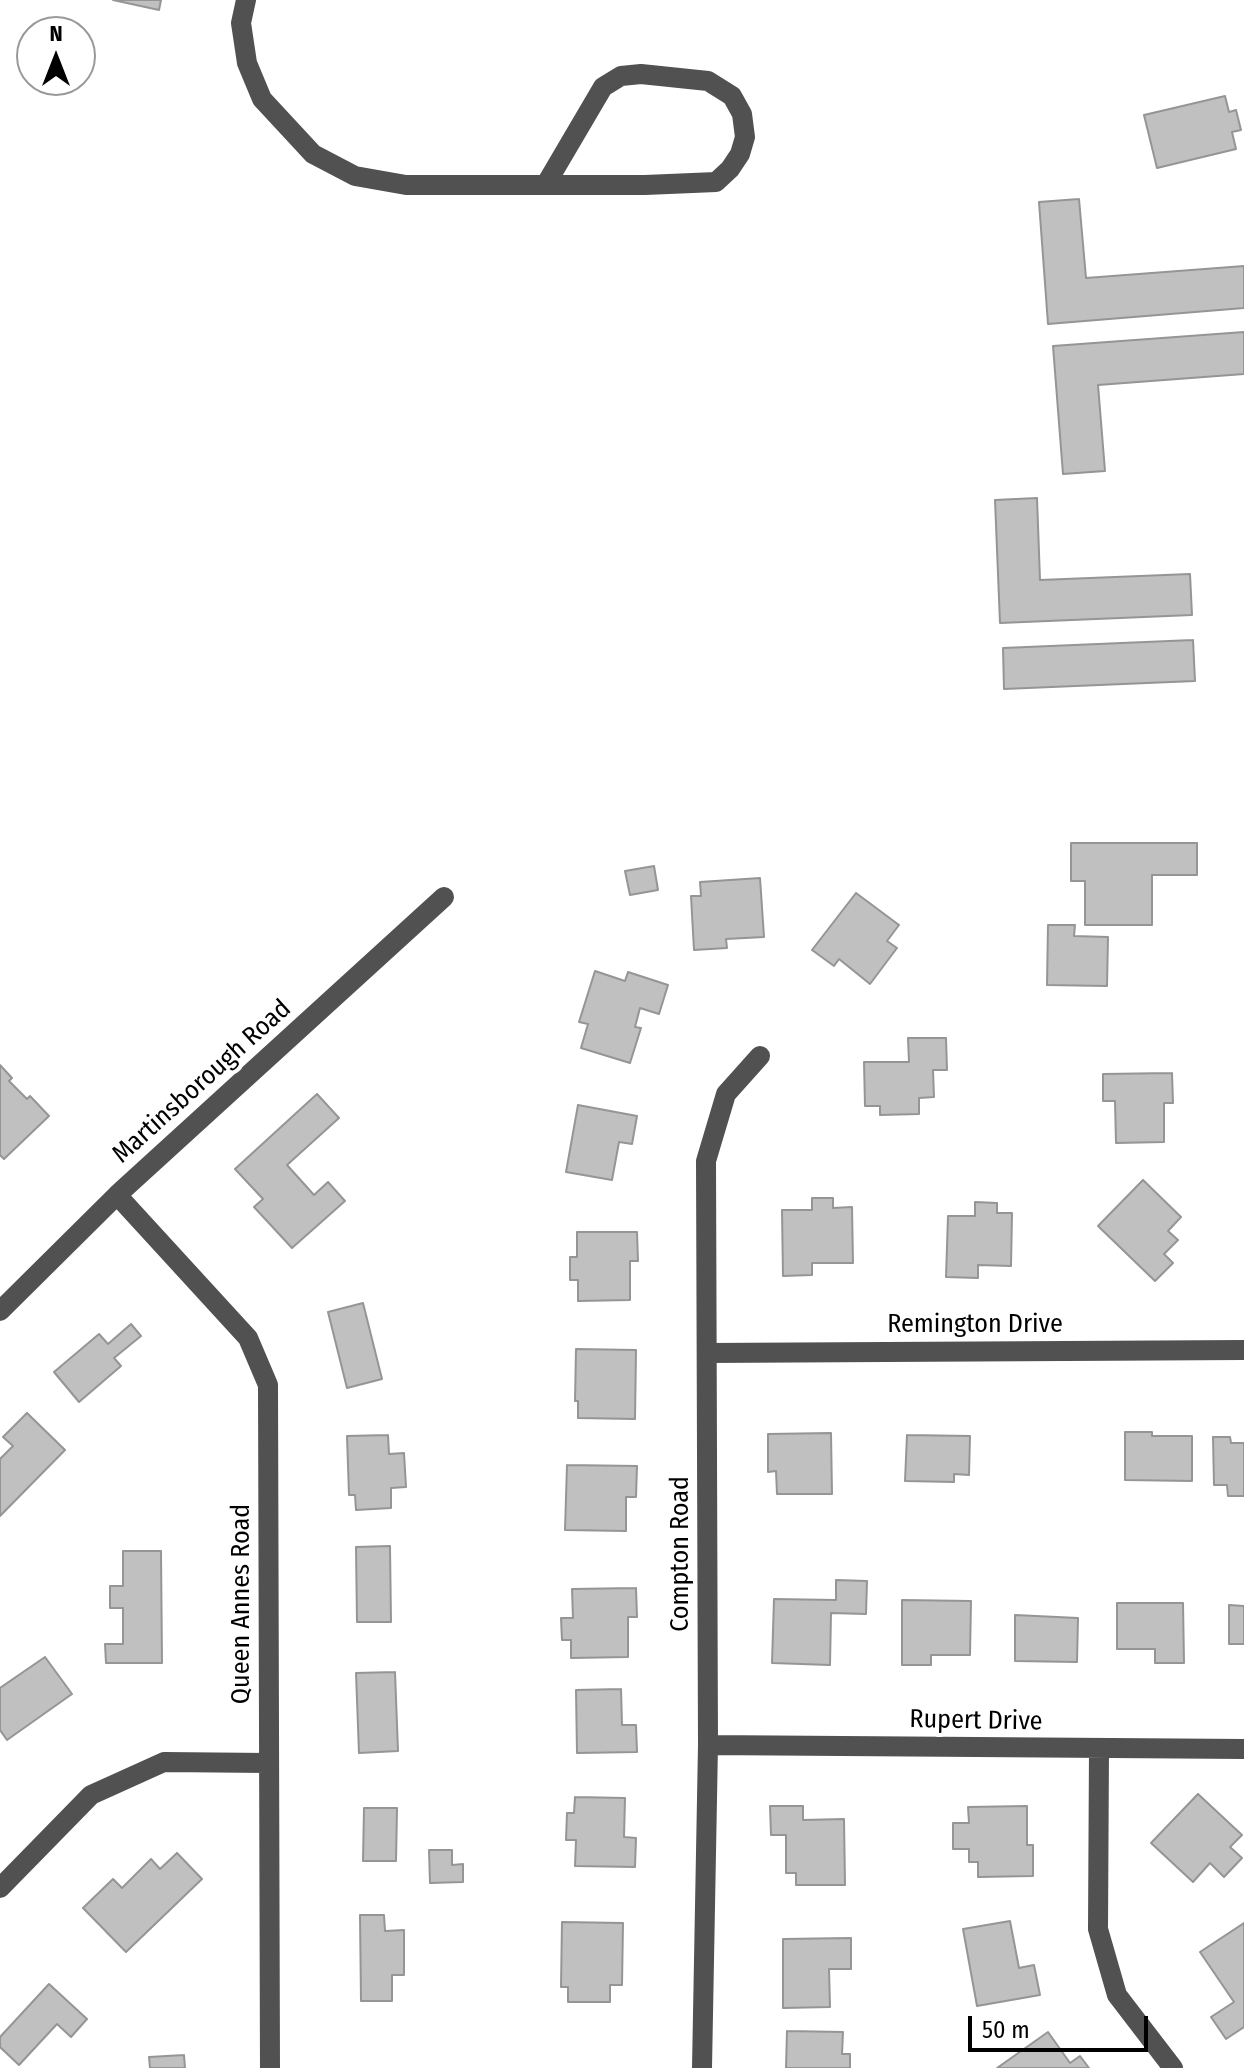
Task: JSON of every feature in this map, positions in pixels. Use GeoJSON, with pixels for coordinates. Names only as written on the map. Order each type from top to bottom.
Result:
{"type":"FeatureCollection","features":[{"type":"Feature","properties":{"kind":"street"},"geometry":{"type":"LineString","coordinates":[[246,0],[241,23],[247,63],[262,99],[313,154],[355,176],[406,185],[645,185],[716,182],[740,154],[745,137],[742,114],[732,96],[708,81],[641,74],[621,76],[603,87],[546,184]]}},
{"type":"Feature","properties":{"kind":"street","name":"Martinsborough Road"},"geometry":{"type":"LineString","coordinates":[[0,1311],[117,1195],[444,897]]}},
{"type":"Feature","properties":{"kind":"street","name":"Compton Road"},"geometry":{"type":"LineString","coordinates":[[702,2068],[708,1745],[706,1161],[726,1094],[760,1056]]}},
{"type":"Feature","properties":{"kind":"street","name":"Queen Annes Road"},"geometry":{"type":"LineString","coordinates":[[117,1195],[248,1338],[268,1385],[270,2068]]}},
{"type":"Feature","properties":{"kind":"street","name":"Remington Drive"},"geometry":{"type":"LineString","coordinates":[[707,1353],[1244,1350]]}},
{"type":"Feature","properties":{"kind":"street","name":"Rupert Drive"},"geometry":{"type":"LineString","coordinates":[[708,1745],[1244,1749]]}},
{"type":"Feature","properties":{"kind":"street"},"geometry":{"type":"LineString","coordinates":[[1099,1748],[1098,1929],[1117,1995],[1173,2068]]}},
{"type":"Feature","properties":{"kind":"street"},"geometry":{"type":"LineString","coordinates":[[0,1888],[91,1795],[164,1762],[268,1763]]}},
{"type":"Feature","properties":{"kind":"building"},"geometry":{"type":"Polygon","coordinates":[[[113,0],[161,0],[159,10],[113,0]]]}},
{"type":"Feature","properties":{"kind":"building"},"geometry":{"type":"Polygon","coordinates":[[[1225,96],[1229,112],[1236,110],[1241,130],[1232,132],[1236,149],[1157,168],[1144,115],[1225,96]]]}},
{"type":"Feature","properties":{"kind":"building"},"geometry":{"type":"Polygon","coordinates":[[[1079,199],[1086,278],[1244,266],[1244,308],[1048,324],[1039,202],[1079,199]]]}},
{"type":"Feature","properties":{"kind":"building"},"geometry":{"type":"Polygon","coordinates":[[[1244,332],[1244,374],[1098,385],[1105,471],[1063,474],[1053,346],[1244,332]]]}},
{"type":"Feature","properties":{"kind":"building"},"geometry":{"type":"Polygon","coordinates":[[[1037,498],[1040,580],[1190,574],[1192,615],[1000,623],[995,500],[1037,498]]]}},
{"type":"Feature","properties":{"kind":"building"},"geometry":{"type":"Polygon","coordinates":[[[1193,640],[1195,681],[1004,689],[1003,648],[1193,640]]]}},
{"type":"Feature","properties":{"kind":"building"},"geometry":{"type":"Polygon","coordinates":[[[1071,843],[1197,843],[1197,875],[1152,875],[1152,925],[1085,925],[1085,881],[1071,881],[1071,843]]]}},
{"type":"Feature","properties":{"kind":"building"},"geometry":{"type":"Polygon","coordinates":[[[654,866],[658,890],[630,895],[625,871],[654,866]]]}},
{"type":"Feature","properties":{"kind":"building"},"geometry":{"type":"Polygon","coordinates":[[[760,878],[764,937],[726,939],[727,948],[694,950],[691,896],[701,896],[700,882],[760,878]]]}},
{"type":"Feature","properties":{"kind":"building"},"geometry":{"type":"Polygon","coordinates":[[[856,893],[899,925],[887,941],[897,948],[870,984],[839,959],[834,966],[812,950],[856,893]]]}},
{"type":"Feature","properties":{"kind":"building"},"geometry":{"type":"Polygon","coordinates":[[[1048,925],[1075,925],[1074,936],[1108,937],[1107,986],[1047,985],[1048,925]]]}},
{"type":"Feature","properties":{"kind":"building"},"geometry":{"type":"Polygon","coordinates":[[[595,971],[625,981],[628,972],[668,985],[659,1014],[640,1008],[635,1027],[641,1028],[630,1063],[581,1048],[588,1024],[579,1022],[595,971]]]}},
{"type":"Feature","properties":{"kind":"building"},"geometry":{"type":"Polygon","coordinates":[[[908,1038],[946,1038],[947,1070],[933,1070],[934,1097],[919,1098],[919,1114],[880,1115],[880,1106],[865,1106],[864,1062],[909,1062],[908,1038]]]}},
{"type":"Feature","properties":{"kind":"building"},"geometry":{"type":"Polygon","coordinates":[[[0,1065],[12,1078],[9,1081],[27,1099],[30,1096],[49,1116],[4,1159],[0,1155],[0,1065]]]}},
{"type":"Feature","properties":{"kind":"building"},"geometry":{"type":"Polygon","coordinates":[[[1172,1073],[1173,1103],[1164,1103],[1164,1142],[1116,1143],[1115,1101],[1103,1101],[1103,1074],[1172,1073]]]}},
{"type":"Feature","properties":{"kind":"building"},"geometry":{"type":"Polygon","coordinates":[[[317,1094],[339,1118],[287,1165],[314,1195],[328,1182],[345,1201],[292,1248],[254,1207],[263,1199],[235,1169],[317,1094]]]}},
{"type":"Feature","properties":{"kind":"building"},"geometry":{"type":"Polygon","coordinates":[[[578,1105],[637,1116],[632,1144],[619,1142],[612,1180],[566,1172],[578,1105]]]}},
{"type":"Feature","properties":{"kind":"building"},"geometry":{"type":"Polygon","coordinates":[[[1143,1180],[1181,1217],[1168,1231],[1178,1240],[1164,1254],[1173,1263],[1155,1281],[1098,1226],[1143,1180]]]}},
{"type":"Feature","properties":{"kind":"building"},"geometry":{"type":"Polygon","coordinates":[[[812,1198],[833,1198],[833,1208],[852,1207],[853,1263],[812,1263],[812,1275],[783,1276],[782,1210],[812,1210],[812,1198]]]}},
{"type":"Feature","properties":{"kind":"building"},"geometry":{"type":"Polygon","coordinates":[[[975,1202],[997,1203],[997,1213],[1012,1213],[1011,1266],[978,1265],[978,1278],[946,1277],[948,1216],[975,1216],[975,1202]]]}},
{"type":"Feature","properties":{"kind":"building"},"geometry":{"type":"Polygon","coordinates":[[[577,1232],[637,1232],[638,1261],[630,1261],[630,1300],[578,1301],[578,1280],[570,1280],[570,1257],[577,1257],[577,1232]]]}},
{"type":"Feature","properties":{"kind":"building"},"geometry":{"type":"Polygon","coordinates":[[[363,1303],[382,1379],[347,1388],[328,1312],[363,1303]]]}},
{"type":"Feature","properties":{"kind":"building"},"geometry":{"type":"Polygon","coordinates":[[[131,1324],[141,1336],[114,1358],[121,1366],[79,1402],[54,1372],[99,1334],[108,1344],[131,1324]]]}},
{"type":"Feature","properties":{"kind":"building"},"geometry":{"type":"Polygon","coordinates":[[[576,1349],[636,1350],[635,1419],[578,1418],[578,1401],[575,1401],[576,1349]]]}},
{"type":"Feature","properties":{"kind":"building"},"geometry":{"type":"Polygon","coordinates":[[[27,1413],[65,1450],[0,1516],[0,1459],[13,1446],[3,1437],[27,1413]]]}},
{"type":"Feature","properties":{"kind":"building"},"geometry":{"type":"Polygon","coordinates":[[[1125,1432],[1192,1436],[1192,1481],[1125,1480],[1125,1432]]]}},
{"type":"Feature","properties":{"kind":"building"},"geometry":{"type":"Polygon","coordinates":[[[831,1433],[832,1494],[777,1494],[776,1471],[768,1472],[768,1434],[831,1433]]]}},
{"type":"Feature","properties":{"kind":"building"},"geometry":{"type":"Polygon","coordinates":[[[388,1435],[389,1454],[404,1453],[406,1487],[391,1488],[391,1508],[356,1510],[355,1495],[349,1495],[347,1436],[388,1435]]]}},
{"type":"Feature","properties":{"kind":"building"},"geometry":{"type":"Polygon","coordinates":[[[907,1435],[970,1436],[969,1475],[954,1474],[954,1482],[905,1481],[907,1435]]]}},
{"type":"Feature","properties":{"kind":"building"},"geometry":{"type":"Polygon","coordinates":[[[1213,1437],[1230,1437],[1231,1443],[1244,1443],[1244,1496],[1228,1496],[1227,1485],[1214,1485],[1213,1437]]]}},
{"type":"Feature","properties":{"kind":"building"},"geometry":{"type":"Polygon","coordinates":[[[567,1465],[637,1466],[636,1497],[626,1497],[626,1531],[565,1530],[567,1465]]]}},
{"type":"Feature","properties":{"kind":"building"},"geometry":{"type":"Polygon","coordinates":[[[390,1546],[391,1622],[357,1622],[356,1547],[390,1546]]]}},
{"type":"Feature","properties":{"kind":"building"},"geometry":{"type":"Polygon","coordinates":[[[123,1551],[161,1551],[162,1663],[106,1663],[105,1644],[123,1644],[123,1608],[110,1608],[110,1586],[123,1586],[123,1551]]]}},
{"type":"Feature","properties":{"kind":"building"},"geometry":{"type":"Polygon","coordinates":[[[836,1580],[867,1581],[866,1614],[831,1613],[830,1665],[772,1663],[774,1599],[836,1600],[836,1580]]]}},
{"type":"Feature","properties":{"kind":"building"},"geometry":{"type":"Polygon","coordinates":[[[636,1588],[637,1617],[628,1617],[628,1657],[571,1658],[571,1640],[562,1640],[561,1618],[573,1618],[572,1589],[636,1588]]]}},
{"type":"Feature","properties":{"kind":"building"},"geometry":{"type":"Polygon","coordinates":[[[902,1600],[971,1601],[970,1655],[931,1655],[931,1665],[902,1665],[902,1600]]]}},
{"type":"Feature","properties":{"kind":"building"},"geometry":{"type":"Polygon","coordinates":[[[1117,1603],[1183,1603],[1184,1663],[1155,1663],[1155,1649],[1117,1649],[1117,1603]]]}},
{"type":"Feature","properties":{"kind":"building"},"geometry":{"type":"Polygon","coordinates":[[[1229,1605],[1244,1606],[1244,1644],[1229,1644],[1229,1605]]]}},
{"type":"Feature","properties":{"kind":"building"},"geometry":{"type":"Polygon","coordinates":[[[1015,1615],[1078,1618],[1077,1662],[1015,1661],[1015,1615]]]}},
{"type":"Feature","properties":{"kind":"building"},"geometry":{"type":"Polygon","coordinates":[[[45,1657],[72,1694],[7,1740],[0,1730],[0,1688],[45,1657]]]}},
{"type":"Feature","properties":{"kind":"building"},"geometry":{"type":"Polygon","coordinates":[[[395,1672],[398,1751],[359,1753],[356,1673],[395,1672]]]}},
{"type":"Feature","properties":{"kind":"building"},"geometry":{"type":"Polygon","coordinates":[[[621,1689],[622,1725],[636,1725],[637,1752],[577,1753],[576,1690],[621,1689]]]}},
{"type":"Feature","properties":{"kind":"building"},"geometry":{"type":"Polygon","coordinates":[[[1198,1794],[1242,1835],[1230,1847],[1242,1858],[1224,1877],[1210,1863],[1193,1882],[1151,1843],[1198,1794]]]}},
{"type":"Feature","properties":{"kind":"building"},"geometry":{"type":"Polygon","coordinates":[[[575,1797],[625,1798],[624,1837],[636,1838],[635,1867],[575,1866],[576,1840],[566,1840],[567,1813],[574,1813],[575,1797]]]}},
{"type":"Feature","properties":{"kind":"building"},"geometry":{"type":"Polygon","coordinates":[[[770,1806],[803,1806],[803,1820],[844,1819],[845,1885],[796,1885],[796,1873],[786,1873],[786,1835],[771,1835],[770,1806]]]}},
{"type":"Feature","properties":{"kind":"building"},"geometry":{"type":"Polygon","coordinates":[[[1027,1806],[1027,1845],[1033,1845],[1033,1876],[978,1877],[978,1862],[969,1862],[969,1849],[953,1849],[953,1823],[969,1823],[968,1807],[1027,1806]]]}},
{"type":"Feature","properties":{"kind":"building"},"geometry":{"type":"Polygon","coordinates":[[[364,1808],[397,1808],[396,1861],[363,1861],[364,1808]]]}},
{"type":"Feature","properties":{"kind":"building"},"geometry":{"type":"Polygon","coordinates":[[[429,1850],[452,1850],[452,1865],[463,1864],[463,1882],[430,1883],[429,1850]]]}},
{"type":"Feature","properties":{"kind":"building"},"geometry":{"type":"Polygon","coordinates":[[[177,1853],[202,1879],[126,1952],[83,1908],[113,1879],[122,1888],[151,1859],[160,1869],[177,1853]]]}},
{"type":"Feature","properties":{"kind":"building"},"geometry":{"type":"Polygon","coordinates":[[[360,1915],[384,1915],[385,1931],[404,1930],[404,1975],[392,1975],[392,2001],[361,2001],[360,1915]]]}},
{"type":"Feature","properties":{"kind":"building"},"geometry":{"type":"Polygon","coordinates":[[[1010,1921],[1019,1968],[1034,1965],[1040,1995],[977,2006],[963,1929],[1010,1921]]]}},
{"type":"Feature","properties":{"kind":"building"},"geometry":{"type":"Polygon","coordinates":[[[562,1922],[623,1923],[622,1985],[610,1985],[610,2002],[568,2002],[568,1987],[561,1987],[562,1922]]]}},
{"type":"Feature","properties":{"kind":"building"},"geometry":{"type":"Polygon","coordinates":[[[1244,1923],[1244,2027],[1226,2039],[1211,2017],[1234,2002],[1200,1952],[1244,1923]]]}},
{"type":"Feature","properties":{"kind":"building"},"geometry":{"type":"Polygon","coordinates":[[[851,1938],[851,1969],[829,1969],[830,2007],[783,2008],[783,1939],[851,1938]]]}},
{"type":"Feature","properties":{"kind":"building"},"geometry":{"type":"Polygon","coordinates":[[[49,1984],[87,2019],[71,2037],[57,2024],[19,2065],[0,2047],[0,2037],[49,1984]]]}},
{"type":"Feature","properties":{"kind":"building"},"geometry":{"type":"Polygon","coordinates":[[[787,2031],[843,2032],[842,2054],[850,2054],[850,2068],[786,2068],[787,2031]]]}},
{"type":"Feature","properties":{"kind":"building"},"geometry":{"type":"Polygon","coordinates":[[[1048,2032],[1070,2063],[1080,2056],[1089,2068],[997,2068],[1048,2032]]]}},
{"type":"Feature","properties":{"kind":"building"},"geometry":{"type":"Polygon","coordinates":[[[184,2055],[185,2068],[150,2068],[149,2057],[184,2055]]]}}]}
